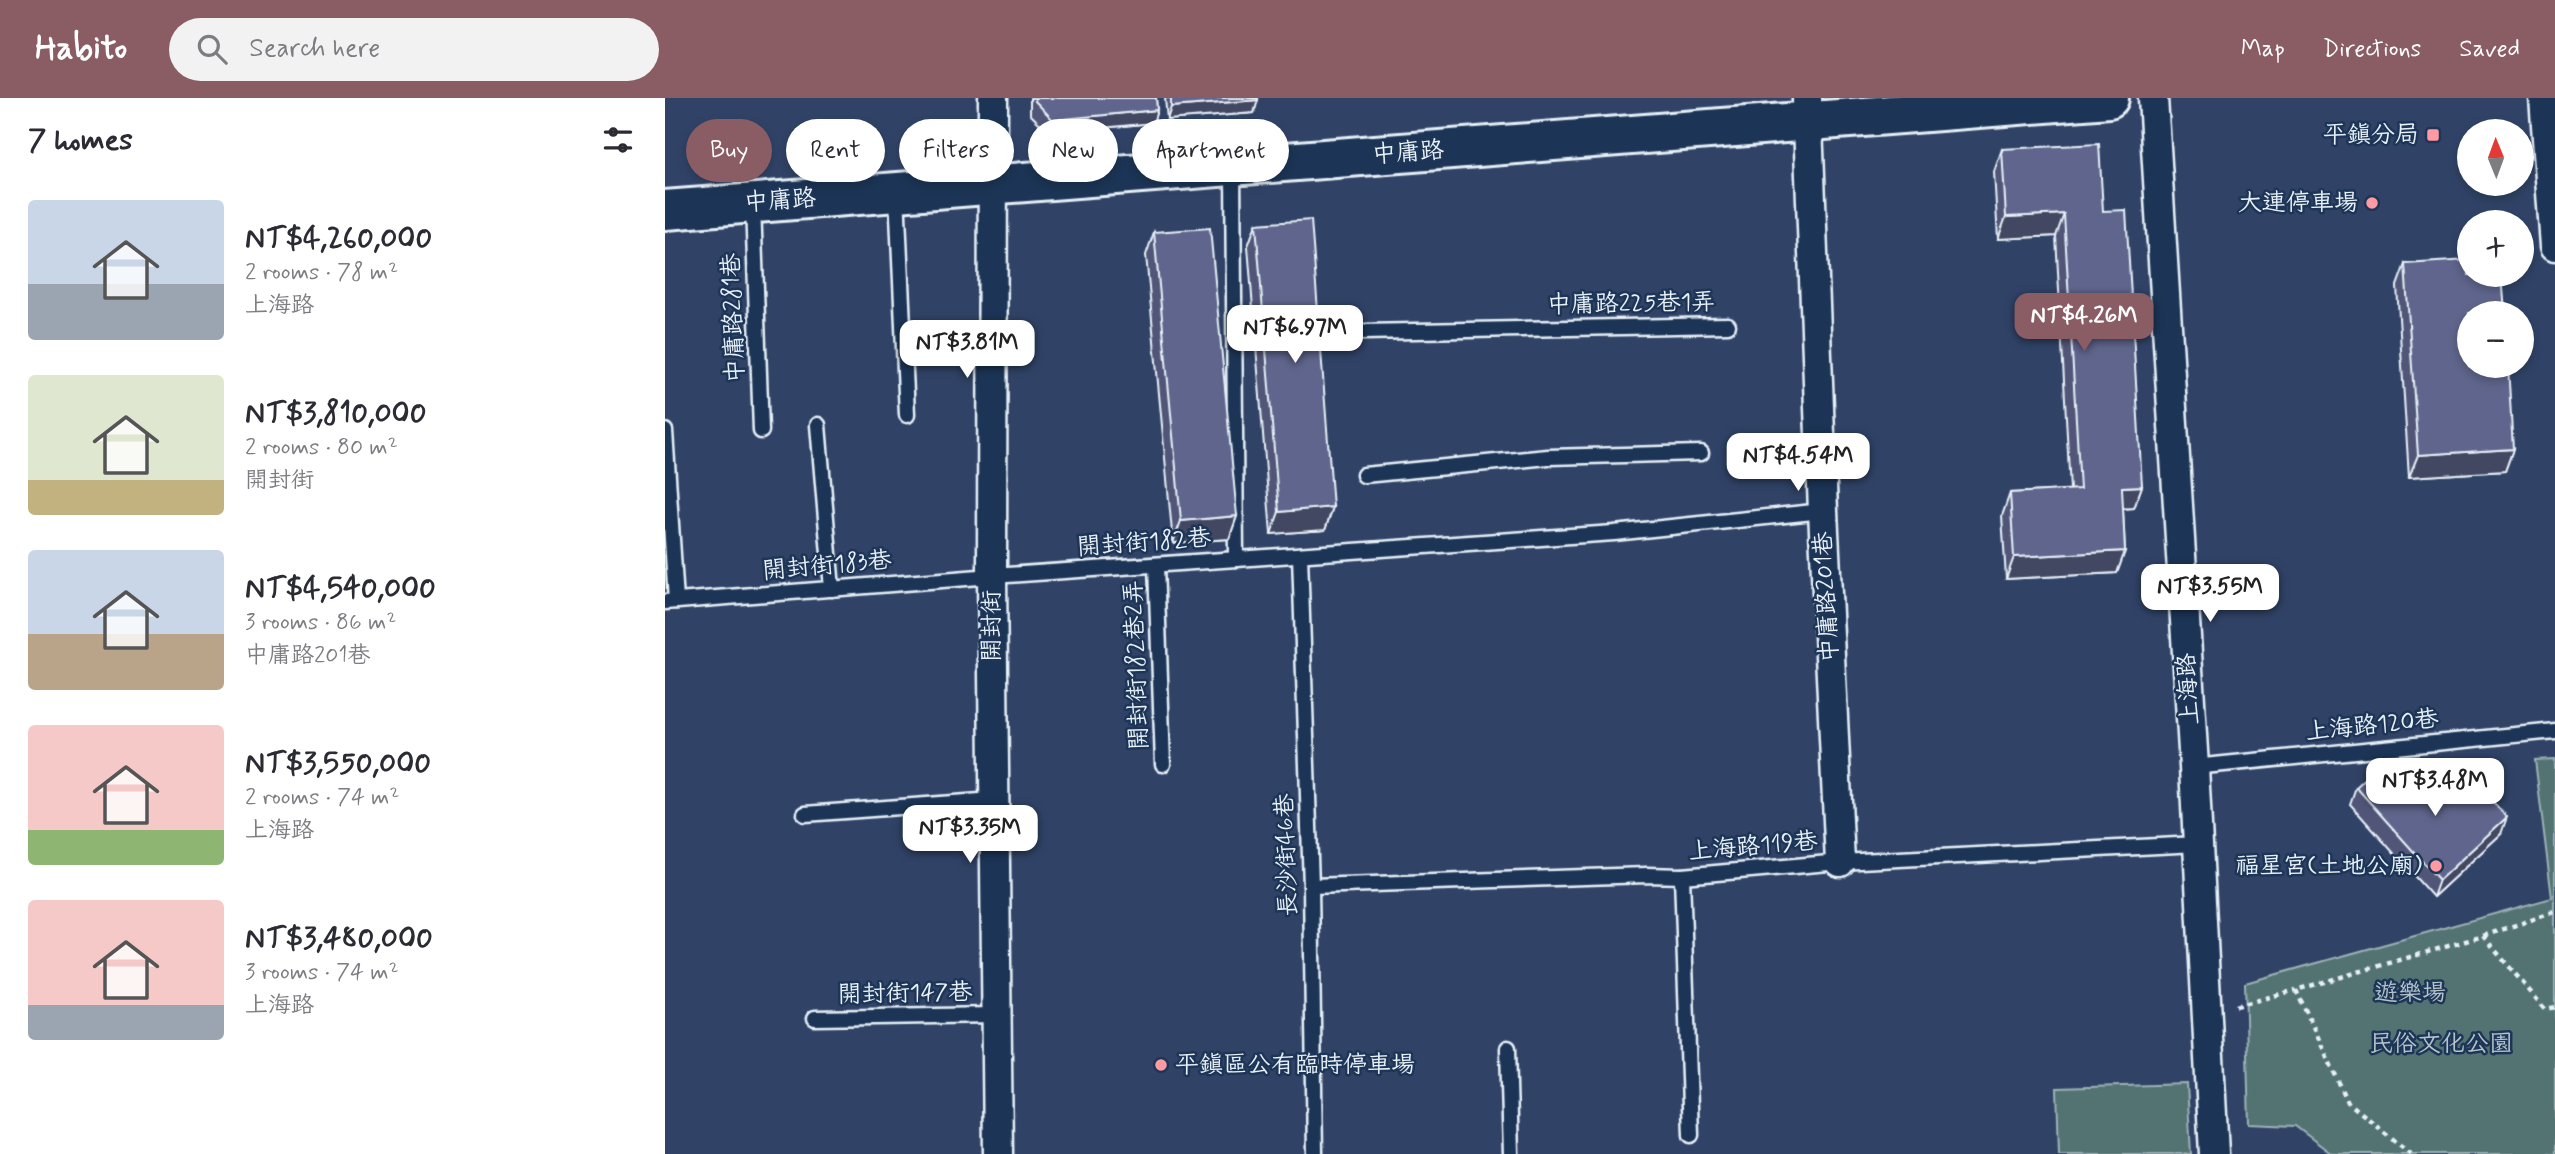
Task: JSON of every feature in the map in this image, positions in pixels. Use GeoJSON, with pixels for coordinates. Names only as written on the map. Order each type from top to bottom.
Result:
{"type":"FeatureCollection","features":[{"type":"Feature","properties":{"kind":"street","name":"開封街"},"geometry":{"type":"LineString","coordinates":[[993,98],[992,576],[998,1154]]}},
{"type":"Feature","properties":{"kind":"street","name":"中庸路"},"geometry":{"type":"LineString","coordinates":[[1289,160],[1807,109],[2109,98]]}},
{"type":"Feature","properties":{"kind":"street","name":"上海路"},"geometry":{"type":"LineString","coordinates":[[2153,98],[2194,767],[2214,1154]]}},
{"type":"Feature","properties":{"kind":"street"},"geometry":{"type":"LineString","coordinates":[[2544,98],[2555,246]]}},
{"type":"Feature","properties":{"kind":"street","name":"中庸路201巷"},"geometry":{"type":"LineString","coordinates":[[1807,109],[1840,862]]}},
{"type":"Feature","properties":{"kind":"street","name":"中庸路"},"geometry":{"type":"LineString","coordinates":[[665,210],[1132,174]]}},
{"type":"Feature","properties":{"kind":"lane"},"geometry":{"type":"LineString","coordinates":[[1233,182],[1235,559]]}},
{"type":"Feature","properties":{"kind":"lane"},"geometry":{"type":"LineString","coordinates":[[897,192],[907,415]]}},
{"type":"Feature","properties":{"kind":"lane","name":"中庸路281巷"},"geometry":{"type":"LineString","coordinates":[[753,203],[761,431]]}},
{"type":"Feature","properties":{"kind":"lane","name":"中庸路225巷1弄"},"geometry":{"type":"LineString","coordinates":[[1362,332],[1728,325]]}},
{"type":"Feature","properties":{"kind":"lane"},"geometry":{"type":"LineString","coordinates":[[818,425],[832,589]]}},
{"type":"Feature","properties":{"kind":"lane"},"geometry":{"type":"LineString","coordinates":[[665,431],[670,602]]}},
{"type":"Feature","properties":{"kind":"lane"},"geometry":{"type":"LineString","coordinates":[[1364,475],[1548,457],[1701,453]]}},
{"type":"Feature","properties":{"kind":"lane","name":"開封街182巷"},"geometry":{"type":"LineString","coordinates":[[992,576],[1614,533],[1823,511]]}},
{"type":"Feature","properties":{"kind":"lane","name":"長沙街46巷"},"geometry":{"type":"LineString","coordinates":[[1300,555],[1311,886],[1315,1154]]}},
{"type":"Feature","properties":{"kind":"lane","name":"開封街182巷2弄"},"geometry":{"type":"LineString","coordinates":[[1156,565],[1163,764]]}},
{"type":"Feature","properties":{"kind":"lane","name":"開封街183巷"},"geometry":{"type":"LineString","coordinates":[[670,602],[992,576]]}},
{"type":"Feature","properties":{"kind":"lane","name":"上海路120巷"},"geometry":{"type":"LineString","coordinates":[[2194,767],[2555,730]]}},
{"type":"Feature","properties":{"kind":"lane"},"geometry":{"type":"LineString","coordinates":[[805,814],[994,800]]}},
{"type":"Feature","properties":{"kind":"lane","name":"上海路119巷"},"geometry":{"type":"LineString","coordinates":[[1311,886],[1682,876],[1840,862],[2198,844]]}},
{"type":"Feature","properties":{"kind":"lane"},"geometry":{"type":"LineString","coordinates":[[1682,876],[1691,1135]]}},
{"type":"Feature","properties":{"kind":"lane","name":"開封街147巷"},"geometry":{"type":"LineString","coordinates":[[814,1018],[996,1015]]}},
{"type":"Feature","properties":{"kind":"lane"},"geometry":{"type":"LineString","coordinates":[[1508,1048],[1511,1154]]}},
{"type":"Feature","properties":{"kind":"path"},"geometry":{"type":"LineString","coordinates":[[2207,1014],[2483,936],[2555,912]]}},
{"type":"Feature","properties":{"kind":"path"},"geometry":{"type":"LineString","coordinates":[[2483,936],[2545,1009],[2555,1007]]}},
{"type":"Feature","properties":{"kind":"path"},"geometry":{"type":"LineString","coordinates":[[2297,990],[2349,1102],[2411,1154]]}},
{"type":"Feature","properties":{"kind":"green space","name":"民俗文化公園"},"geometry":{"type":"Polygon","coordinates":[[[2555,759],[2555,1154],[2332,1154],[2295,1126],[2249,1124],[2245,983],[2552,898],[2535,760],[2555,759]]]}},
{"type":"Feature","properties":{"kind":"green space"},"geometry":{"type":"Polygon","coordinates":[[[2187,1084],[2191,1154],[2059,1154],[2057,1088],[2187,1084]]]}},
{"type":"Feature","properties":{"kind":"building"},"geometry":{"type":"Polygon","coordinates":[[[1035,98],[1156,98],[1157,110],[1052,119],[1035,98]]]}},
{"type":"Feature","properties":{"kind":"building"},"geometry":{"type":"Polygon","coordinates":[[[1171,98],[1258,98],[1258,100],[1171,107],[1171,98]]]}},
{"type":"Feature","properties":{"kind":"building"},"geometry":{"type":"Polygon","coordinates":[[[2099,144],[2103,211],[2126,210],[2142,486],[2122,487],[2125,551],[2014,557],[2010,493],[2080,489],[2064,214],[2006,217],[2002,149],[2099,144]]]}},
{"type":"Feature","properties":{"kind":"building"},"geometry":{"type":"Polygon","coordinates":[[[1311,220],[1333,507],[1279,512],[1256,224],[1311,220]]]}},
{"type":"Feature","properties":{"kind":"building"},"geometry":{"type":"Polygon","coordinates":[[[1210,228],[1237,516],[1181,521],[1154,232],[1210,228]]]}},
{"type":"Feature","properties":{"kind":"building"},"geometry":{"type":"Polygon","coordinates":[[[2457,261],[2457,287],[2503,287],[2504,301],[2457,301],[2457,378],[2509,378],[2513,449],[2418,455],[2405,264],[2457,261]]]}},
{"type":"Feature","properties":{"kind":"building","name":"福星宮(土地公廟)"},"geometry":{"type":"Polygon","coordinates":[[[2380,765],[2411,796],[2470,778],[2507,817],[2439,880],[2356,787],[2380,765]]]}},
{"type":"Feature","properties":{"kind":"place","name":"平鎮分局"},"geometry":{"type":"Point","coordinates":[2433,135]}},
{"type":"Feature","properties":{"kind":"place","name":"大連停車場"},"geometry":{"type":"Point","coordinates":[2372,203]}},
{"type":"Feature","properties":{"kind":"place","name":"福星宮(土地公廟)"},"geometry":{"type":"Point","coordinates":[2436,866]}},
{"type":"Feature","properties":{"kind":"place","name":"平鎮區公有臨時停車場"},"geometry":{"type":"Point","coordinates":[1161,1065]}},
{"type":"Feature","properties":{"kind":"park label","name":"遊樂場"},"geometry":{"type":"Point","coordinates":[2410,993]}}]}
